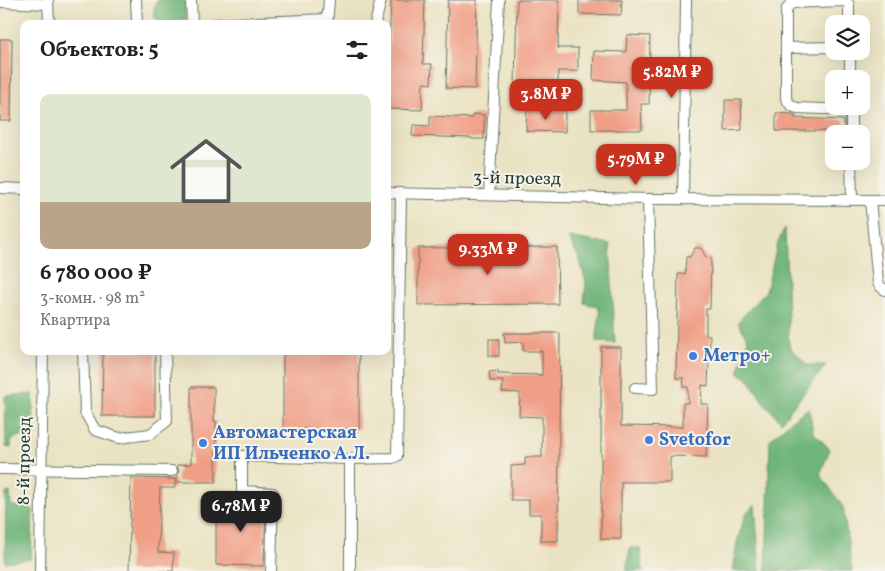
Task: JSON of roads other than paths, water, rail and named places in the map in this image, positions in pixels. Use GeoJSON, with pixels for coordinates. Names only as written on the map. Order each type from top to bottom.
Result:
{"type":"FeatureCollection","features":[{"type":"Feature","properties":{"kind":"street"},"geometry":{"type":"LineString","coordinates":[[136,0],[137,20]]}},
{"type":"Feature","properties":{"kind":"street"},"geometry":{"type":"LineString","coordinates":[[191,0],[192,20]]}},
{"type":"Feature","properties":{"kind":"street"},"geometry":{"type":"LineString","coordinates":[[327,20],[328,0]]}},
{"type":"Feature","properties":{"kind":"street"},"geometry":{"type":"LineString","coordinates":[[376,20],[381,0]]}},
{"type":"Feature","properties":{"kind":"street"},"geometry":{"type":"LineString","coordinates":[[489,195],[499,0]]}},
{"type":"Feature","properties":{"kind":"street"},"geometry":{"type":"LineString","coordinates":[[683,199],[686,0]]}},
{"type":"Feature","properties":{"kind":"street"},"geometry":{"type":"LineString","coordinates":[[825,108],[797,108],[792,107],[788,103],[786,98],[786,11],[792,3],[842,1],[847,2],[849,5],[849,15]]}},
{"type":"Feature","properties":{"kind":"street"},"geometry":{"type":"LineString","coordinates":[[0,2],[48,2],[49,20]]}},
{"type":"Feature","properties":{"kind":"street"},"geometry":{"type":"LineString","coordinates":[[786,48],[825,47]]}},
{"type":"Feature","properties":{"kind":"street"},"geometry":{"type":"LineString","coordinates":[[851,170],[852,200]]}},
{"type":"Feature","properties":{"kind":"street"},"geometry":{"type":"LineString","coordinates":[[0,188],[20,188]]}},
{"type":"Feature","properties":{"kind":"street","name":"3-й проезд"},"geometry":{"type":"LineString","coordinates":[[391,193],[648,199],[885,200]]}},
{"type":"Feature","properties":{"kind":"street"},"geometry":{"type":"LineString","coordinates":[[271,571],[273,493],[242,492],[242,456],[350,459],[393,458],[397,456],[400,193]]}},
{"type":"Feature","properties":{"kind":"street"},"geometry":{"type":"LineString","coordinates":[[635,388],[653,389],[648,199]]}},
{"type":"Feature","properties":{"kind":"street"},"geometry":{"type":"LineString","coordinates":[[870,200],[878,283],[880,288],[885,290]]}},
{"type":"Feature","properties":{"kind":"street"},"geometry":{"type":"LineString","coordinates":[[874,237],[885,237]]}},
{"type":"Feature","properties":{"kind":"street","name":"8-й проезд"},"geometry":{"type":"LineString","coordinates":[[40,571],[43,355]]}},
{"type":"Feature","properties":{"kind":"street"},"geometry":{"type":"LineString","coordinates":[[83,355],[85,412],[95,430],[119,438],[150,434],[167,421],[166,355]]}},
{"type":"Feature","properties":{"kind":"street"},"geometry":{"type":"LineString","coordinates":[[350,459],[350,571]]}},
{"type":"Feature","properties":{"kind":"street"},"geometry":{"type":"LineString","coordinates":[[0,469],[172,471]]}},
{"type":"Feature","properties":{"kind":"place","name":"Метро+"},"geometry":{"type":"Point","coordinates":[693,356]}},
{"type":"Feature","properties":{"kind":"place","name":"Svetofor"},"geometry":{"type":"Point","coordinates":[649,440]}},
{"type":"Feature","properties":{"kind":"place","name":"Автомастерская ИП Ильченко А.Л."},"geometry":{"type":"Point","coordinates":[203,443]}}]}
